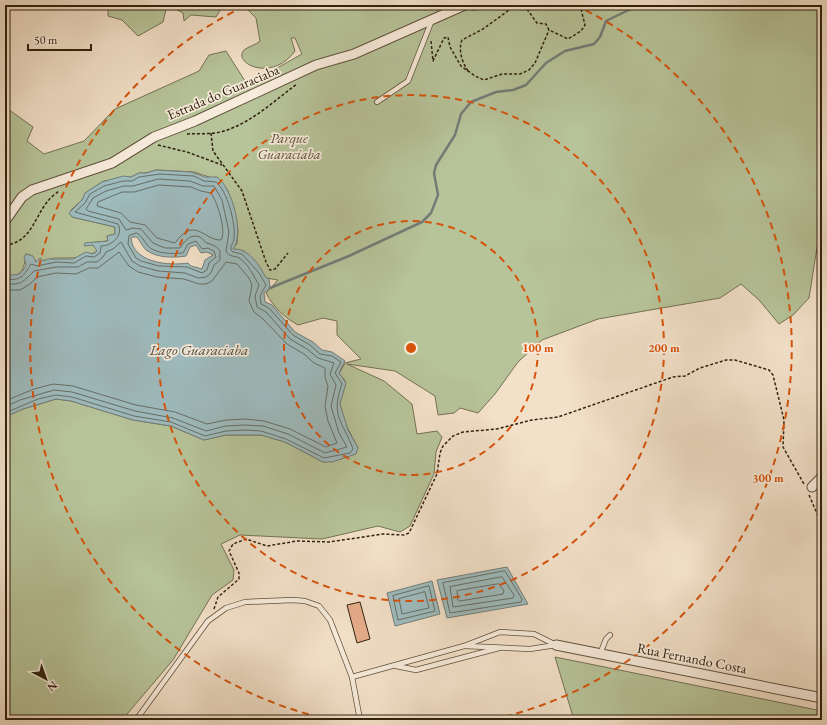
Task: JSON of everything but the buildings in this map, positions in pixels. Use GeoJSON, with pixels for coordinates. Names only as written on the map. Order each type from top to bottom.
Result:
{"type":"FeatureCollection","features":[{"type":"Feature","properties":{"kind":"street","name":"Estrada do Guaraciaba"},"geometry":{"type":"LineString","coordinates":[[5,220],[22,197],[32,190],[112,163],[154,137],[195,121],[316,65],[354,54],[432,20],[467,8]]}},
{"type":"Feature","properties":{"kind":"street"},"geometry":{"type":"LineString","coordinates":[[808,489],[822,477]]}},
{"type":"Feature","properties":{"kind":"street","name":"Rua Fernando Costa"},"geometry":{"type":"LineString","coordinates":[[556,645],[822,698]]}},
{"type":"Feature","properties":{"kind":"lane"},"geometry":{"type":"LineString","coordinates":[[377,102],[408,81],[432,20]]}},
{"type":"Feature","properties":{"kind":"lane"},"geometry":{"type":"LineString","coordinates":[[136,720],[200,631],[215,614],[226,608],[245,602],[293,600],[305,601],[319,606],[330,620],[352,677],[360,720]]}},
{"type":"Feature","properties":{"kind":"lane"},"geometry":{"type":"LineString","coordinates":[[352,677],[464,646],[496,633],[505,632],[534,634],[556,645]]}},
{"type":"Feature","properties":{"kind":"lane"},"geometry":{"type":"LineString","coordinates":[[600,654],[606,639],[610,635]]}},
{"type":"Feature","properties":{"kind":"lane"},"geometry":{"type":"LineString","coordinates":[[464,646],[540,649],[556,645]]}},
{"type":"Feature","properties":{"kind":"lane"},"geometry":{"type":"LineString","coordinates":[[394,665],[416,670],[499,648]]}},
{"type":"Feature","properties":{"kind":"path"},"geometry":{"type":"LineString","coordinates":[[467,8],[484,5]]}},
{"type":"Feature","properties":{"kind":"path"},"geometry":{"type":"LineString","coordinates":[[469,72],[461,55],[460,47],[462,40],[483,29],[516,5]]}},
{"type":"Feature","properties":{"kind":"path"},"geometry":{"type":"LineString","coordinates":[[524,5],[537,23],[546,24],[549,30],[568,39],[581,31],[586,21],[580,5]]}},
{"type":"Feature","properties":{"kind":"path"},"geometry":{"type":"LineString","coordinates":[[426,37],[432,43],[433,61],[444,38],[448,36],[450,47],[460,63],[469,72],[484,80],[502,74],[520,74],[529,70],[535,63],[549,30]]}},
{"type":"Feature","properties":{"kind":"path"},"geometry":{"type":"LineString","coordinates":[[182,135],[223,131],[242,123],[300,82]]}},
{"type":"Feature","properties":{"kind":"path"},"geometry":{"type":"LineString","coordinates":[[211,133],[213,150],[242,191],[270,270],[275,269],[288,253]]}},
{"type":"Feature","properties":{"kind":"path"},"geometry":{"type":"LineString","coordinates":[[162,142],[155,144],[194,154],[224,166]]}},
{"type":"Feature","properties":{"kind":"path"},"geometry":{"type":"LineString","coordinates":[[5,246],[18,242],[24,237],[47,202],[63,187]]}},
{"type":"Feature","properties":{"kind":"path"},"geometry":{"type":"LineString","coordinates":[[215,614],[215,603],[218,597],[239,579],[239,573],[230,551],[233,544],[238,541],[246,539],[268,546],[297,542],[329,542],[383,534],[404,535],[413,527],[437,474],[440,453],[443,446],[453,436],[463,432],[497,429],[532,420],[562,415],[673,378],[685,376],[700,368],[726,360],[764,367],[773,374],[784,420],[783,447],[808,489],[822,525]]}},
{"type":"Feature","properties":{"kind":"green space"},"geometry":{"type":"Polygon","coordinates":[[[108,5],[167,5],[163,22],[138,36],[122,20],[108,16],[108,5]]]}},
{"type":"Feature","properties":{"kind":"green space"},"geometry":{"type":"Polygon","coordinates":[[[168,5],[220,5],[222,7],[216,17],[191,15],[184,21],[183,13],[168,5]]]}},
{"type":"Feature","properties":{"kind":"green space","name":"Parque Guaraciaba"},"geometry":{"type":"Polygon","coordinates":[[[243,5],[822,5],[822,216],[809,298],[793,315],[779,324],[759,300],[741,284],[720,298],[598,319],[542,340],[518,362],[495,394],[478,413],[460,408],[454,413],[438,415],[435,396],[395,371],[347,364],[384,381],[412,404],[417,434],[437,431],[442,437],[436,452],[434,474],[410,526],[400,532],[378,526],[322,539],[240,535],[221,544],[234,570],[233,580],[212,595],[173,660],[122,720],[5,720],[5,417],[23,409],[56,399],[71,401],[133,420],[171,426],[204,440],[226,435],[261,435],[285,442],[323,462],[341,459],[358,448],[347,427],[341,411],[340,402],[345,381],[339,374],[345,363],[361,359],[337,335],[337,321],[323,318],[298,325],[288,319],[272,303],[266,293],[278,280],[266,278],[257,264],[244,251],[232,249],[237,244],[238,230],[228,191],[221,181],[194,172],[156,170],[146,173],[139,173],[131,177],[104,181],[88,191],[82,200],[71,210],[72,217],[115,227],[115,234],[107,236],[108,241],[87,243],[96,247],[97,251],[82,257],[55,258],[44,261],[39,260],[36,262],[30,255],[26,254],[22,270],[18,275],[14,277],[5,274],[5,107],[33,127],[27,141],[44,154],[84,141],[115,109],[199,71],[209,55],[226,51],[245,81],[270,72],[302,54],[295,38],[291,38],[295,51],[286,61],[276,66],[266,68],[256,67],[244,60],[242,55],[244,50],[260,41],[256,18],[243,5]]]}},
{"type":"Feature","properties":{"kind":"green space"},"geometry":{"type":"Polygon","coordinates":[[[555,657],[822,711],[822,720],[574,720],[555,657]]]}},
{"type":"Feature","properties":{"kind":"water","name":"Lago Guaraciaba"},"geometry":{"type":"Polygon","coordinates":[[[156,170],[191,172],[205,177],[217,177],[228,190],[235,212],[238,233],[233,249],[246,252],[259,265],[265,276],[269,279],[270,288],[264,293],[265,302],[272,305],[295,332],[313,342],[322,350],[332,352],[345,361],[339,373],[346,383],[340,404],[348,430],[358,448],[356,454],[332,462],[323,462],[285,442],[261,435],[226,435],[204,440],[171,426],[133,420],[71,401],[56,399],[23,409],[5,417],[5,270],[7,275],[16,275],[20,273],[26,265],[24,257],[26,254],[33,256],[36,262],[40,258],[44,261],[47,259],[73,259],[86,252],[93,254],[97,251],[93,245],[84,246],[85,243],[108,241],[107,236],[115,234],[115,227],[72,217],[69,213],[82,200],[85,193],[102,182],[123,176],[131,177],[139,173],[146,173],[156,170]],[[137,237],[131,238],[133,246],[138,253],[153,261],[171,264],[188,263],[191,266],[202,269],[205,260],[213,255],[207,252],[201,253],[196,245],[190,247],[186,256],[171,257],[155,255],[146,250],[137,237]]]}},
{"type":"Feature","properties":{"kind":"water"},"geometry":{"type":"Polygon","coordinates":[[[507,567],[528,604],[447,618],[437,580],[507,567]]]}},
{"type":"Feature","properties":{"kind":"water"},"geometry":{"type":"Polygon","coordinates":[[[432,581],[440,614],[395,626],[387,593],[432,581]]]}},
{"type":"Feature","properties":{"kind":"waterway"},"geometry":{"type":"LineString","coordinates":[[270,288],[349,256],[422,222],[431,213],[438,195],[434,173],[436,165],[455,135],[461,114],[471,102],[496,92],[513,90],[526,85],[546,63],[565,51],[594,44],[600,37],[606,21],[639,5]]}}]}
